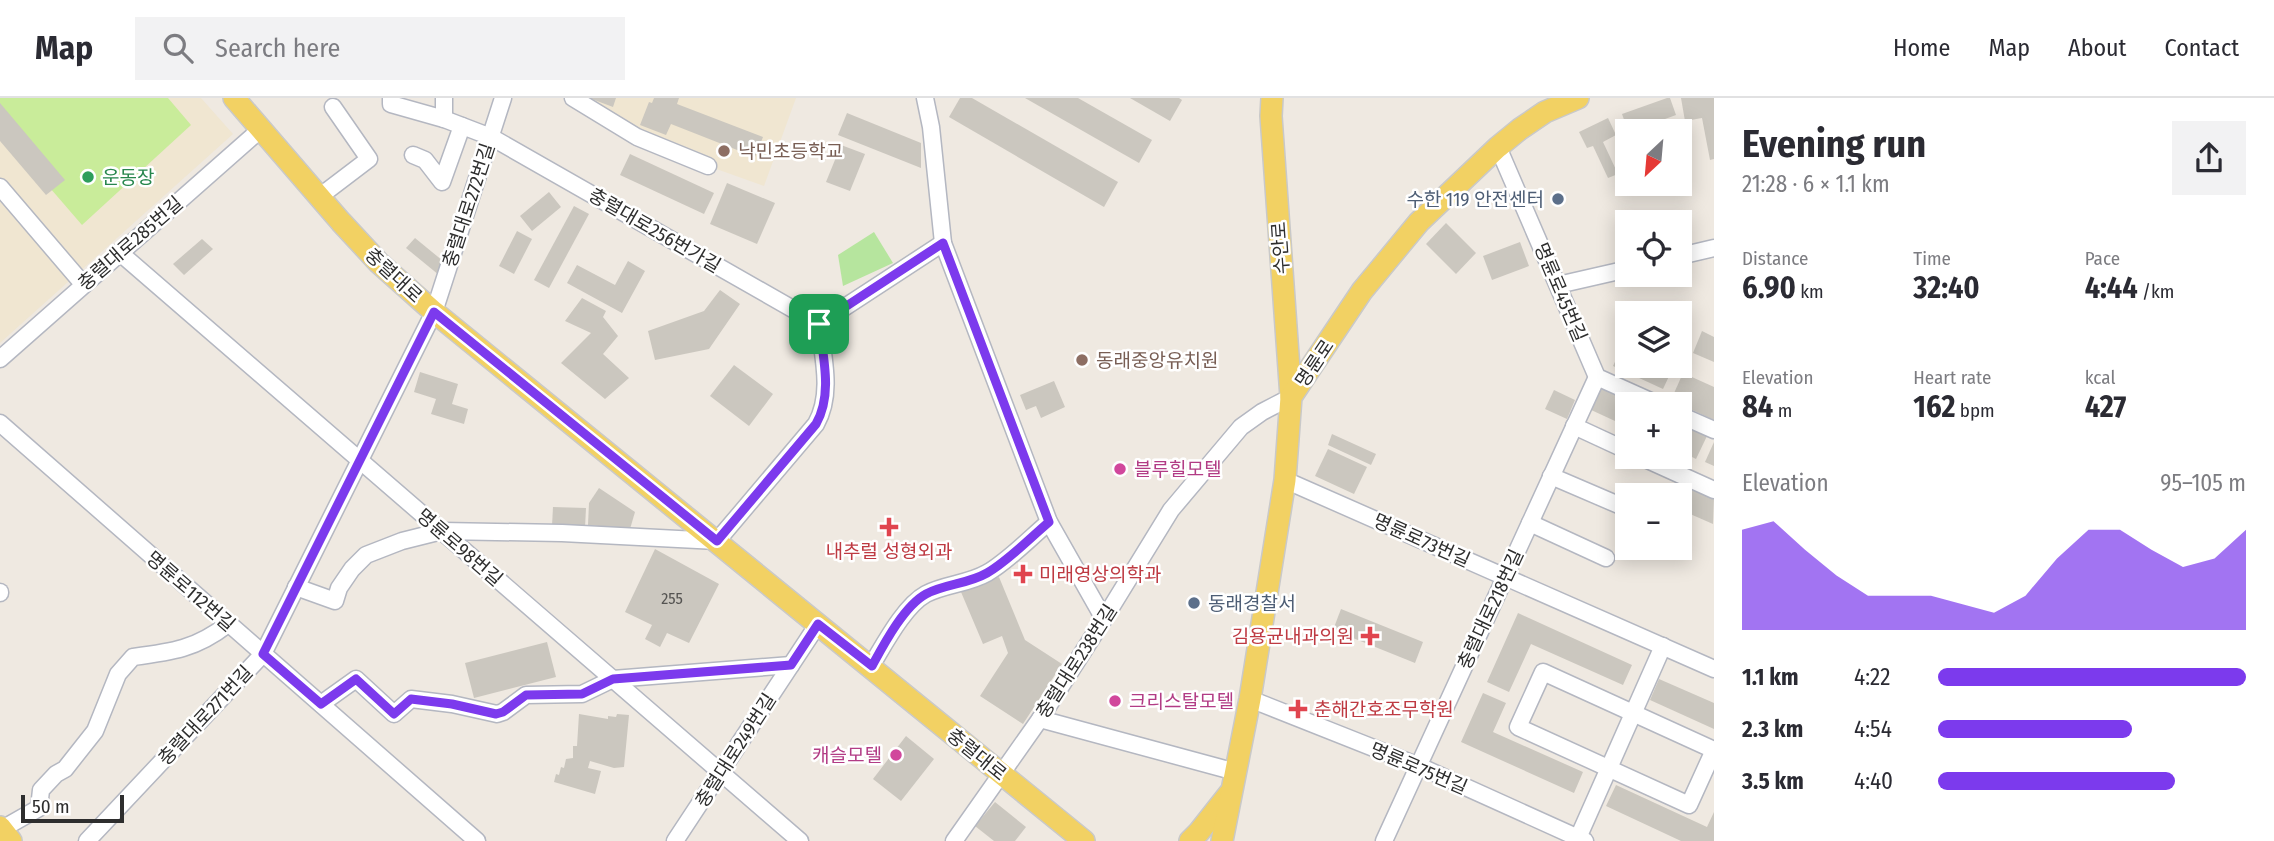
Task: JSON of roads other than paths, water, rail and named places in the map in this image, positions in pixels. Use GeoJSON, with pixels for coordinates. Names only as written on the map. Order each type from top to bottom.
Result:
{"type":"FeatureCollection","features":[{"type":"Feature","properties":{"kind":"main road","name":"충렬대로"},"geometry":{"type":"LineString","coordinates":[[234,98],[379,263],[434,312],[1084,841]]}},
{"type":"Feature","properties":{"kind":"main road","name":"수안로"},"geometry":{"type":"LineString","coordinates":[[1272,98],[1271,116],[1291,397]]}},
{"type":"Feature","properties":{"kind":"main road","name":"명륜로"},"geometry":{"type":"LineString","coordinates":[[1222,841],[1250,699],[1284,480],[1291,397],[1362,291],[1419,222],[1499,147],[1545,113],[1578,98]]}},
{"type":"Feature","properties":{"kind":"main road"},"geometry":{"type":"LineString","coordinates":[[1189,841],[1233,788]]}},
{"type":"Feature","properties":{"kind":"main road"},"geometry":{"type":"LineString","coordinates":[[1233,788],[1238,841]]}},
{"type":"Feature","properties":{"kind":"street","name":"충렬대로256번가길"},"geometry":{"type":"LineString","coordinates":[[391,98],[391,104],[444,119],[491,137],[819,324]]}},
{"type":"Feature","properties":{"kind":"street"},"geometry":{"type":"LineString","coordinates":[[444,98],[444,119]]}},
{"type":"Feature","properties":{"kind":"street","name":"충렬대로272번길"},"geometry":{"type":"LineString","coordinates":[[434,312],[503,98]]}},
{"type":"Feature","properties":{"kind":"street"},"geometry":{"type":"LineString","coordinates":[[573,98],[637,137],[708,166]]}},
{"type":"Feature","properties":{"kind":"street"},"geometry":{"type":"LineString","coordinates":[[925,98],[931,127],[943,243],[1049,522],[1104,619]]}},
{"type":"Feature","properties":{"kind":"street"},"geometry":{"type":"LineString","coordinates":[[319,197],[369,159],[333,107]]}},
{"type":"Feature","properties":{"kind":"street"},"geometry":{"type":"LineString","coordinates":[[413,155],[425,160],[442,182],[462,126]]}},
{"type":"Feature","properties":{"kind":"street","name":"충렬대로285번길"},"geometry":{"type":"LineString","coordinates":[[0,359],[261,129]]}},
{"type":"Feature","properties":{"kind":"street","name":"명륜로45번길"},"geometry":{"type":"LineString","coordinates":[[1499,147],[1597,377]]}},
{"type":"Feature","properties":{"kind":"street"},"geometry":{"type":"LineString","coordinates":[[0,187],[83,284]]}},
{"type":"Feature","properties":{"kind":"street"},"geometry":{"type":"LineString","coordinates":[[296,587],[335,601],[339,588],[366,555],[402,541],[442,531],[562,533],[717,541],[816,424],[824,410],[826,390],[819,324],[943,243]]}},
{"type":"Feature","properties":{"kind":"street"},"geometry":{"type":"LineString","coordinates":[[1692,253],[1714,248]]}},
{"type":"Feature","properties":{"kind":"street","name":"명륜로98번길"},"geometry":{"type":"LineString","coordinates":[[119,252],[800,841]]}},
{"type":"Feature","properties":{"kind":"street"},"geometry":{"type":"LineString","coordinates":[[1558,285],[1615,271]]}},
{"type":"Feature","properties":{"kind":"street","name":"충렬대로271번길"},"geometry":{"type":"LineString","coordinates":[[87,841],[263,654],[434,312]]}},
{"type":"Feature","properties":{"kind":"street"},"geometry":{"type":"LineString","coordinates":[[1597,377],[1630,392]]}},
{"type":"Feature","properties":{"kind":"street","name":"충렬대로218번길"},"geometry":{"type":"LineString","coordinates":[[1384,841],[1597,377]]}},
{"type":"Feature","properties":{"kind":"street","name":"충렬대로238번길"},"geometry":{"type":"LineString","coordinates":[[954,841],[1040,719],[1171,510],[1241,427],[1291,397]]}},
{"type":"Feature","properties":{"kind":"street"},"geometry":{"type":"LineString","coordinates":[[1692,420],[1714,430]]}},
{"type":"Feature","properties":{"kind":"street","name":"명륜로112번길"},"geometry":{"type":"LineString","coordinates":[[0,423],[477,841]]}},
{"type":"Feature","properties":{"kind":"street"},"geometry":{"type":"LineString","coordinates":[[1574,426],[1615,445]]}},
{"type":"Feature","properties":{"kind":"street"},"geometry":{"type":"LineString","coordinates":[[1668,469],[1714,490]]}},
{"type":"Feature","properties":{"kind":"street"},"geometry":{"type":"LineString","coordinates":[[1551,476],[1615,503]]}},
{"type":"Feature","properties":{"kind":"street","name":"명륜로73번길"},"geometry":{"type":"LineString","coordinates":[[1284,480],[1714,669]]}},
{"type":"Feature","properties":{"kind":"street"},"geometry":{"type":"LineString","coordinates":[[872,666],[889,635],[906,612],[926,594],[990,572],[1049,522]]}},
{"type":"Feature","properties":{"kind":"street"},"geometry":{"type":"LineString","coordinates":[[1530,523],[1606,558]]}},
{"type":"Feature","properties":{"kind":"street"},"geometry":{"type":"LineString","coordinates":[[4,832],[39,808],[41,790],[56,774],[65,769],[96,731],[118,674],[133,657],[179,651],[212,637],[228,624]]}},
{"type":"Feature","properties":{"kind":"street","name":"충렬대로249번길"},"geometry":{"type":"LineString","coordinates":[[682,839],[721,772],[818,624]]}},
{"type":"Feature","properties":{"kind":"street"},"geometry":{"type":"LineString","coordinates":[[1581,839],[1663,646]]}},
{"type":"Feature","properties":{"kind":"street"},"geometry":{"type":"LineString","coordinates":[[321,704],[356,679],[394,714],[411,699],[452,704],[496,714],[526,695],[582,694],[613,679],[791,665]]}},
{"type":"Feature","properties":{"kind":"street"},"geometry":{"type":"LineString","coordinates":[[1543,672],[1634,713],[1714,750],[1689,805],[1518,727],[1543,672]]}},
{"type":"Feature","properties":{"kind":"street","name":"명륜로75번길"},"geometry":{"type":"LineString","coordinates":[[1250,699],[1419,766],[1581,839]]}},
{"type":"Feature","properties":{"kind":"street"},"geometry":{"type":"LineString","coordinates":[[1040,719],[1233,788]]}},
{"type":"Feature","properties":{"kind":"place","name":"낙민초등학교"},"geometry":{"type":"Point","coordinates":[724,151]}},
{"type":"Feature","properties":{"kind":"place","name":"운동장"},"geometry":{"type":"Point","coordinates":[88,177]}},
{"type":"Feature","properties":{"kind":"place","name":"수한 119 안전센터"},"geometry":{"type":"Point","coordinates":[1558,199]}},
{"type":"Feature","properties":{"kind":"place","name":"동래중앙유치원"},"geometry":{"type":"Point","coordinates":[1082,360]}},
{"type":"Feature","properties":{"kind":"place","name":"블루힐모텔"},"geometry":{"type":"Point","coordinates":[1120,469]}},
{"type":"Feature","properties":{"kind":"place","name":"내추럴 성형외과"},"geometry":{"type":"Point","coordinates":[889,527]}},
{"type":"Feature","properties":{"kind":"place","name":"미래영상의학과"},"geometry":{"type":"Point","coordinates":[1023,574]}},
{"type":"Feature","properties":{"kind":"place","name":"동래경찰서"},"geometry":{"type":"Point","coordinates":[1194,603]}},
{"type":"Feature","properties":{"kind":"place","name":"김용균내과의원"},"geometry":{"type":"Point","coordinates":[1370,636]}},
{"type":"Feature","properties":{"kind":"place","name":"크리스탈모텔"},"geometry":{"type":"Point","coordinates":[1115,701]}},
{"type":"Feature","properties":{"kind":"place","name":"춘해간호조무학원"},"geometry":{"type":"Point","coordinates":[1298,709]}},
{"type":"Feature","properties":{"kind":"place","name":"캐슬모텔"},"geometry":{"type":"Point","coordinates":[896,755]}}]}
